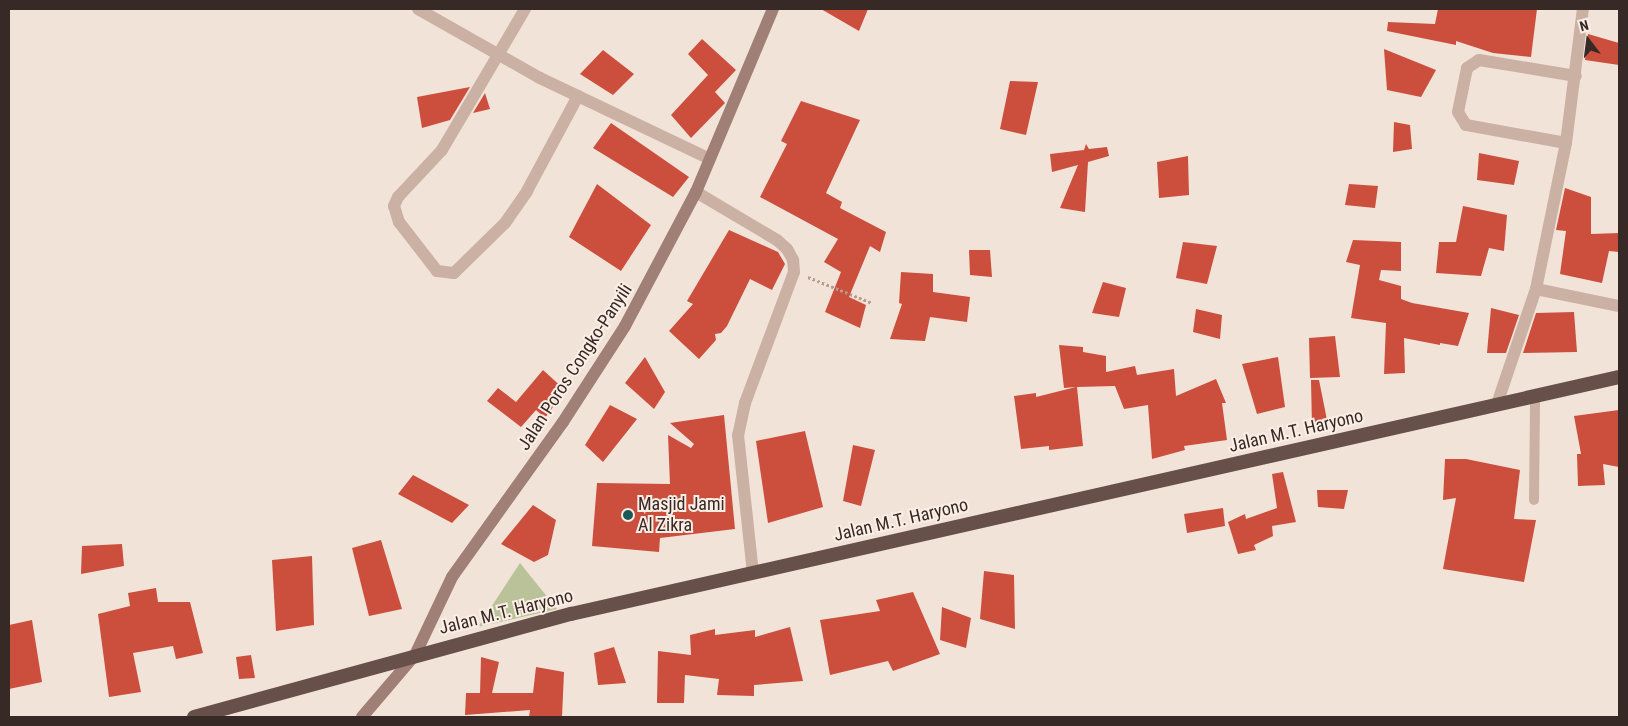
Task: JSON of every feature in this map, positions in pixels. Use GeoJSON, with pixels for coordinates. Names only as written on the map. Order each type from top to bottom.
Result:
{"type":"FeatureCollection","features":[{"type":"Feature","properties":{"kind":"highway","name":"Jalan M.T. Haryono"},"geometry":{"type":"LineString","coordinates":[[194,717],[415,655],[571,614],[1619,377]]}},
{"type":"Feature","properties":{"kind":"main road","name":"Jalan Poros Congko-Panyili"},"geometry":{"type":"LineString","coordinates":[[362,717],[415,655],[452,577],[563,422],[625,326],[696,192],[773,9]]}},
{"type":"Feature","properties":{"kind":"street"},"geometry":{"type":"LineString","coordinates":[[419,9],[496,55],[710,159]]}},
{"type":"Feature","properties":{"kind":"street"},"geometry":{"type":"LineString","coordinates":[[525,9],[496,55],[442,150],[398,197],[394,206],[400,222],[437,271],[454,273],[505,223],[527,192],[578,96]]}},
{"type":"Feature","properties":{"kind":"street"},"geometry":{"type":"LineString","coordinates":[[1497,404],[1536,289],[1566,142],[1576,76],[1583,9]]}},
{"type":"Feature","properties":{"kind":"street"},"geometry":{"type":"LineString","coordinates":[[1566,142],[1466,125],[1458,112],[1467,68],[1479,60],[1576,76]]}},
{"type":"Feature","properties":{"kind":"street"},"geometry":{"type":"LineString","coordinates":[[696,192],[783,244],[793,260],[794,272],[745,403],[738,435],[753,573]]}},
{"type":"Feature","properties":{"kind":"street"},"geometry":{"type":"LineString","coordinates":[[1536,289],[1619,306]]}},
{"type":"Feature","properties":{"kind":"lane"},"geometry":{"type":"LineString","coordinates":[[1534,397],[1534,500]]}},
{"type":"Feature","properties":{"kind":"path"},"geometry":{"type":"LineString","coordinates":[[794,272],[872,303]]}},
{"type":"Feature","properties":{"kind":"green space"},"geometry":{"type":"Polygon","coordinates":[[[520,563],[557,609],[478,627],[520,563]]]}},
{"type":"Feature","properties":{"kind":"building"},"geometry":{"type":"Polygon","coordinates":[[[821,9],[868,9],[859,31],[821,9]]]}},
{"type":"Feature","properties":{"kind":"building"},"geometry":{"type":"Polygon","coordinates":[[[1438,9],[1537,9],[1531,57],[1493,53],[1456,41],[1456,45],[1387,31],[1388,22],[1435,24],[1438,9]]]}},
{"type":"Feature","properties":{"kind":"building"},"geometry":{"type":"Polygon","coordinates":[[[1588,34],[1619,43],[1619,65],[1585,60],[1588,34]]]}},
{"type":"Feature","properties":{"kind":"building"},"geometry":{"type":"Polygon","coordinates":[[[702,39],[736,70],[715,92],[725,103],[691,138],[671,115],[708,75],[688,54],[702,39]]]}},
{"type":"Feature","properties":{"kind":"building"},"geometry":{"type":"Polygon","coordinates":[[[1384,49],[1436,70],[1421,97],[1387,90],[1384,49]]]}},
{"type":"Feature","properties":{"kind":"building"},"geometry":{"type":"Polygon","coordinates":[[[603,50],[634,74],[613,95],[580,74],[603,50]]]}},
{"type":"Feature","properties":{"kind":"building"},"geometry":{"type":"Polygon","coordinates":[[[1010,81],[1038,82],[1026,135],[1000,129],[1010,81]]]}},
{"type":"Feature","properties":{"kind":"building"},"geometry":{"type":"Polygon","coordinates":[[[470,87],[450,120],[422,128],[417,97],[470,87]]]}},
{"type":"Feature","properties":{"kind":"building"},"geometry":{"type":"Polygon","coordinates":[[[485,93],[490,109],[473,113],[485,93]]]}},
{"type":"Feature","properties":{"kind":"building"},"geometry":{"type":"Polygon","coordinates":[[[801,101],[860,120],[826,193],[842,202],[840,208],[886,232],[880,252],[870,246],[849,297],[866,305],[860,328],[825,312],[841,272],[824,262],[838,239],[760,197],[787,144],[781,141],[801,101]]]}},
{"type":"Feature","properties":{"kind":"building"},"geometry":{"type":"Polygon","coordinates":[[[1394,122],[1410,125],[1412,149],[1393,152],[1394,122]]]}},
{"type":"Feature","properties":{"kind":"building"},"geometry":{"type":"Polygon","coordinates":[[[611,123],[689,177],[673,197],[593,148],[611,123]]]}},
{"type":"Feature","properties":{"kind":"building"},"geometry":{"type":"Polygon","coordinates":[[[1086,144],[1089,149],[1107,147],[1109,156],[1088,162],[1085,212],[1060,208],[1078,165],[1052,172],[1050,154],[1084,150],[1086,144]]]}},
{"type":"Feature","properties":{"kind":"building"},"geometry":{"type":"Polygon","coordinates":[[[1479,153],[1519,161],[1514,185],[1477,180],[1479,153]]]}},
{"type":"Feature","properties":{"kind":"building"},"geometry":{"type":"Polygon","coordinates":[[[1188,156],[1189,195],[1159,198],[1157,162],[1188,156]]]}},
{"type":"Feature","properties":{"kind":"building"},"geometry":{"type":"Polygon","coordinates":[[[597,184],[651,225],[621,271],[569,237],[597,184]]]}},
{"type":"Feature","properties":{"kind":"building"},"geometry":{"type":"Polygon","coordinates":[[[1349,184],[1378,186],[1375,208],[1345,205],[1349,184]]]}},
{"type":"Feature","properties":{"kind":"building"},"geometry":{"type":"Polygon","coordinates":[[[1565,188],[1591,197],[1591,234],[1619,233],[1619,252],[1609,251],[1602,283],[1560,274],[1566,231],[1556,230],[1565,188]]]}},
{"type":"Feature","properties":{"kind":"building"},"geometry":{"type":"Polygon","coordinates":[[[1463,206],[1507,215],[1504,251],[1489,248],[1481,276],[1436,273],[1439,242],[1456,242],[1463,206]]]}},
{"type":"Feature","properties":{"kind":"building"},"geometry":{"type":"Polygon","coordinates":[[[729,230],[778,252],[785,264],[772,290],[750,279],[727,326],[721,333],[715,334],[716,340],[699,359],[669,331],[693,304],[687,301],[729,230]]]}},
{"type":"Feature","properties":{"kind":"building"},"geometry":{"type":"Polygon","coordinates":[[[1353,240],[1401,242],[1401,271],[1381,270],[1379,280],[1401,286],[1401,299],[1412,303],[1469,313],[1458,346],[1440,343],[1440,345],[1404,338],[1405,373],[1384,374],[1386,323],[1351,318],[1360,265],[1346,262],[1353,240]]]}},
{"type":"Feature","properties":{"kind":"building"},"geometry":{"type":"Polygon","coordinates":[[[1183,242],[1217,246],[1207,284],[1176,278],[1183,242]]]}},
{"type":"Feature","properties":{"kind":"building"},"geometry":{"type":"Polygon","coordinates":[[[969,250],[990,250],[992,277],[970,275],[969,250]]]}},
{"type":"Feature","properties":{"kind":"building"},"geometry":{"type":"Polygon","coordinates":[[[901,272],[933,274],[933,292],[970,297],[967,322],[930,317],[925,341],[890,339],[902,304],[899,303],[901,272]]]}},
{"type":"Feature","properties":{"kind":"building"},"geometry":{"type":"Polygon","coordinates":[[[1103,282],[1126,288],[1119,317],[1092,313],[1103,282]]]}},
{"type":"Feature","properties":{"kind":"building"},"geometry":{"type":"Polygon","coordinates":[[[1491,308],[1519,315],[1506,353],[1487,353],[1491,308]]]}},
{"type":"Feature","properties":{"kind":"building"},"geometry":{"type":"Polygon","coordinates":[[[1196,309],[1222,315],[1220,339],[1193,332],[1196,309]]]}},
{"type":"Feature","properties":{"kind":"building"},"geometry":{"type":"Polygon","coordinates":[[[1574,312],[1577,352],[1523,353],[1536,313],[1574,312]]]}},
{"type":"Feature","properties":{"kind":"building"},"geometry":{"type":"Polygon","coordinates":[[[1335,336],[1340,377],[1310,378],[1309,338],[1335,336]]]}},
{"type":"Feature","properties":{"kind":"building"},"geometry":{"type":"Polygon","coordinates":[[[1059,345],[1083,347],[1083,352],[1106,356],[1106,372],[1135,366],[1137,375],[1174,369],[1176,396],[1216,379],[1226,403],[1222,403],[1227,440],[1184,446],[1185,450],[1152,459],[1148,405],[1124,409],[1115,386],[1077,387],[1083,446],[1049,450],[1049,446],[1021,449],[1014,396],[1036,393],[1036,397],[1076,387],[1064,388],[1059,345]]]}},
{"type":"Feature","properties":{"kind":"building"},"geometry":{"type":"Polygon","coordinates":[[[645,357],[665,392],[654,409],[625,383],[645,357]]]}},
{"type":"Feature","properties":{"kind":"building"},"geometry":{"type":"Polygon","coordinates":[[[1278,357],[1285,407],[1257,414],[1242,364],[1278,357]]]}},
{"type":"Feature","properties":{"kind":"building"},"geometry":{"type":"Polygon","coordinates":[[[543,370],[565,390],[545,418],[536,410],[521,427],[487,401],[498,388],[516,402],[543,370]]]}},
{"type":"Feature","properties":{"kind":"building"},"geometry":{"type":"Polygon","coordinates":[[[1311,380],[1319,380],[1328,425],[1312,426],[1311,380]]]}},
{"type":"Feature","properties":{"kind":"building"},"geometry":{"type":"Polygon","coordinates":[[[610,405],[637,419],[603,462],[585,445],[610,405]]]}},
{"type":"Feature","properties":{"kind":"building"},"geometry":{"type":"Polygon","coordinates":[[[1619,410],[1619,467],[1603,464],[1605,485],[1578,486],[1577,454],[1581,454],[1574,416],[1619,410]]]}},
{"type":"Feature","properties":{"kind":"building"},"geometry":{"type":"Polygon","coordinates":[[[724,415],[735,529],[660,538],[659,552],[592,546],[597,483],[670,484],[668,435],[691,448],[694,444],[670,423],[724,415]]]}},
{"type":"Feature","properties":{"kind":"building"},"geometry":{"type":"Polygon","coordinates":[[[805,431],[823,507],[768,523],[756,441],[805,431]]]}},
{"type":"Feature","properties":{"kind":"building"},"geometry":{"type":"Polygon","coordinates":[[[853,445],[875,450],[861,506],[843,501],[853,445]]]}},
{"type":"Feature","properties":{"kind":"building"},"geometry":{"type":"Polygon","coordinates":[[[1445,459],[1466,459],[1520,470],[1514,519],[1536,520],[1524,582],[1443,569],[1456,498],[1443,500],[1445,459]]]}},
{"type":"Feature","properties":{"kind":"building"},"geometry":{"type":"Polygon","coordinates":[[[1283,472],[1296,522],[1272,526],[1273,536],[1254,545],[1256,550],[1238,554],[1228,522],[1245,514],[1246,519],[1277,508],[1272,474],[1283,472]]]}},
{"type":"Feature","properties":{"kind":"building"},"geometry":{"type":"Polygon","coordinates":[[[413,475],[469,505],[452,523],[398,494],[413,475]]]}},
{"type":"Feature","properties":{"kind":"building"},"geometry":{"type":"Polygon","coordinates":[[[1317,490],[1348,490],[1344,509],[1318,507],[1317,490]]]}},
{"type":"Feature","properties":{"kind":"building"},"geometry":{"type":"Polygon","coordinates":[[[533,505],[556,520],[548,555],[534,562],[501,544],[533,505]]]}},
{"type":"Feature","properties":{"kind":"building"},"geometry":{"type":"Polygon","coordinates":[[[1223,508],[1225,526],[1187,533],[1184,514],[1223,508]]]}},
{"type":"Feature","properties":{"kind":"building"},"geometry":{"type":"Polygon","coordinates":[[[381,540],[402,609],[369,616],[352,548],[381,540]]]}},
{"type":"Feature","properties":{"kind":"building"},"geometry":{"type":"Polygon","coordinates":[[[122,544],[124,566],[81,574],[82,546],[122,544]]]}},
{"type":"Feature","properties":{"kind":"building"},"geometry":{"type":"Polygon","coordinates":[[[312,556],[314,625],[276,631],[272,560],[312,556]]]}},
{"type":"Feature","properties":{"kind":"building"},"geometry":{"type":"Polygon","coordinates":[[[984,571],[1014,575],[1015,629],[980,619],[984,571]]]}},
{"type":"Feature","properties":{"kind":"building"},"geometry":{"type":"Polygon","coordinates":[[[156,588],[158,602],[190,602],[203,653],[176,659],[173,646],[133,653],[141,692],[109,697],[98,614],[130,606],[128,593],[156,588]]]}},
{"type":"Feature","properties":{"kind":"building"},"geometry":{"type":"Polygon","coordinates":[[[913,592],[940,654],[893,671],[888,661],[830,675],[820,620],[880,611],[876,600],[913,592]]]}},
{"type":"Feature","properties":{"kind":"building"},"geometry":{"type":"Polygon","coordinates":[[[942,607],[971,618],[966,648],[940,640],[942,607]]]}},
{"type":"Feature","properties":{"kind":"building"},"geometry":{"type":"Polygon","coordinates":[[[32,620],[42,682],[9,689],[9,625],[32,620]]]}},
{"type":"Feature","properties":{"kind":"building"},"geometry":{"type":"Polygon","coordinates":[[[790,627],[803,681],[754,685],[754,696],[717,695],[719,679],[685,675],[684,703],[657,703],[658,651],[691,655],[690,635],[715,629],[715,635],[755,630],[755,637],[790,627]]]}},
{"type":"Feature","properties":{"kind":"building"},"geometry":{"type":"Polygon","coordinates":[[[614,647],[626,683],[598,685],[594,653],[614,647]]]}},
{"type":"Feature","properties":{"kind":"building"},"geometry":{"type":"Polygon","coordinates":[[[251,655],[255,678],[239,679],[236,657],[251,655]]]}},
{"type":"Feature","properties":{"kind":"building"},"geometry":{"type":"Polygon","coordinates":[[[481,657],[499,662],[492,693],[533,693],[536,667],[564,672],[562,717],[529,717],[530,710],[465,715],[466,693],[480,693],[481,657]]]}},
{"type":"Feature","properties":{"kind":"place","name":"Masjid Jami Al Zikra"},"geometry":{"type":"Point","coordinates":[628,515]}}]}
